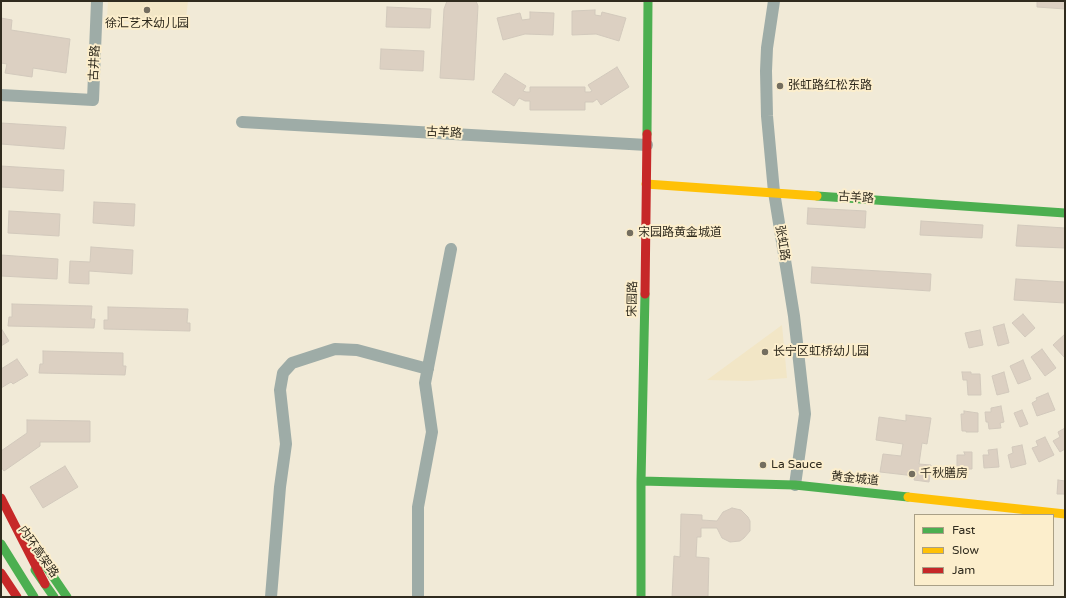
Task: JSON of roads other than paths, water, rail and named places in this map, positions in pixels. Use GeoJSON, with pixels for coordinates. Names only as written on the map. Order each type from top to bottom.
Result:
{"type":"FeatureCollection","features":[{"type":"Feature","properties":{"kind":"main road","name":"宋园路"},"geometry":{"type":"LineString","coordinates":[[641,597],[641,481],[645,307],[648,1]]}},
{"type":"Feature","properties":{"kind":"main road","name":"古羊路"},"geometry":{"type":"LineString","coordinates":[[646,184],[1065,213]]}},
{"type":"Feature","properties":{"kind":"main road","name":"黄金城道"},"geometry":{"type":"LineString","coordinates":[[641,481],[795,485],[1065,514]]}},
{"type":"Feature","properties":{"kind":"main road"},"geometry":{"type":"LineString","coordinates":[[1,498],[34,543],[67,597]]}},
{"type":"Feature","properties":{"kind":"main road"},"geometry":{"type":"LineString","coordinates":[[1,498],[45,584]]}},
{"type":"Feature","properties":{"kind":"main road","name":"内环高架路"},"geometry":{"type":"LineString","coordinates":[[5,526],[54,597]]}},
{"type":"Feature","properties":{"kind":"main road"},"geometry":{"type":"LineString","coordinates":[[34,543],[50,556]]}},
{"type":"Feature","properties":{"kind":"main road"},"geometry":{"type":"LineString","coordinates":[[1,544],[34,597]]}},
{"type":"Feature","properties":{"kind":"main road"},"geometry":{"type":"LineString","coordinates":[[1,563],[20,594]]}},
{"type":"Feature","properties":{"kind":"main road"},"geometry":{"type":"LineString","coordinates":[[1,573],[20,594]]}},
{"type":"Feature","properties":{"kind":"street","name":"古井路"},"geometry":{"type":"LineString","coordinates":[[1,95],[93,100],[98,1]]}},
{"type":"Feature","properties":{"kind":"street","name":"张虹路"},"geometry":{"type":"LineString","coordinates":[[774,1],[767,48],[767,116],[774,192],[794,316],[805,414],[795,485]]}},
{"type":"Feature","properties":{"kind":"street","name":"古羊路"},"geometry":{"type":"LineString","coordinates":[[242,122],[647,145]]}},
{"type":"Feature","properties":{"kind":"street"},"geometry":{"type":"LineString","coordinates":[[418,597],[418,507],[432,432],[426,383],[451,250]]}},
{"type":"Feature","properties":{"kind":"street"},"geometry":{"type":"LineString","coordinates":[[271,597],[286,444],[280,390],[283,373],[292,363],[335,349],[357,350],[428,369]]}},
{"type":"Feature","properties":{"kind":"street"},"geometry":{"type":"LineString","coordinates":[[5,597],[20,594]]}},
{"type":"Feature","properties":{"kind":"place","name":"徐汇艺术幼儿园"},"geometry":{"type":"Point","coordinates":[147,10]}},
{"type":"Feature","properties":{"kind":"place","name":"张虹路红松东路"},"geometry":{"type":"Point","coordinates":[780,86]}},
{"type":"Feature","properties":{"kind":"place","name":"宋园路黄金城道"},"geometry":{"type":"Point","coordinates":[630,233]}},
{"type":"Feature","properties":{"kind":"place","name":"长宁区虹桥幼儿园"},"geometry":{"type":"Point","coordinates":[765,352]}},
{"type":"Feature","properties":{"kind":"place","name":"La Sauce"},"geometry":{"type":"Point","coordinates":[763,465]}},
{"type":"Feature","properties":{"kind":"place","name":"千秋膳房"},"geometry":{"type":"Point","coordinates":[912,474]}}]}
